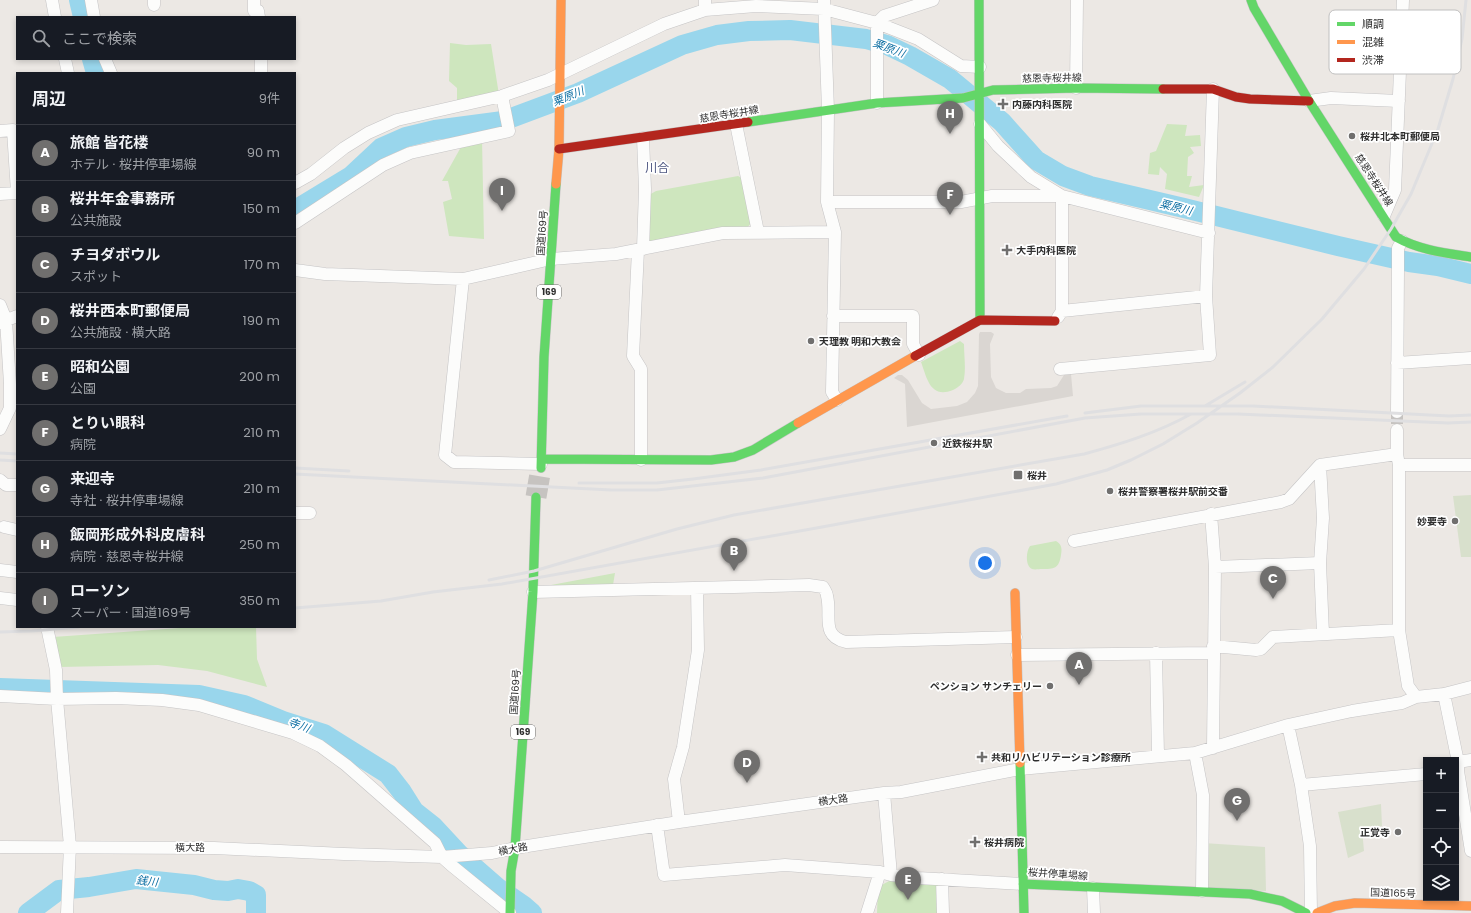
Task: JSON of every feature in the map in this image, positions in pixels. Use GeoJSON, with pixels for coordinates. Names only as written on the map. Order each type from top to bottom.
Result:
{"type":"FeatureCollection","features":[{"type":"Feature","properties":{"kind":"main road","name":"国道169号"},"geometry":{"type":"LineString","coordinates":[[542,464],[544,357],[559,149],[561,0]]}},
{"type":"Feature","properties":{"kind":"main road"},"geometry":{"type":"LineString","coordinates":[[979,0],[980,320]]}},
{"type":"Feature","properties":{"kind":"main road"},"geometry":{"type":"LineString","coordinates":[[1251,0],[1254,8],[1309,101]]}},
{"type":"Feature","properties":{"kind":"main road","name":"慈恩寺桜井線"},"geometry":{"type":"LineString","coordinates":[[559,149],[877,103],[939,98],[962,98],[980,92],[993,90],[1076,88],[1213,89],[1236,97],[1250,99],[1309,101],[1384,216],[1400,244]]}},
{"type":"Feature","properties":{"kind":"main road"},"geometry":{"type":"LineString","coordinates":[[1400,244],[1414,245],[1471,257]]}},
{"type":"Feature","properties":{"kind":"main road"},"geometry":{"type":"LineString","coordinates":[[542,464],[641,460],[711,460],[734,457],[753,450],[837,400],[980,320],[993,322],[1055,321]]}},
{"type":"Feature","properties":{"kind":"main road","name":"国道169号"},"geometry":{"type":"LineString","coordinates":[[510,911],[511,871],[533,592],[536,497]]}},
{"type":"Feature","properties":{"kind":"main road","name":"桜井停車場線"},"geometry":{"type":"LineString","coordinates":[[1015,593],[1023,884],[1250,894],[1282,901],[1306,913]]}},
{"type":"Feature","properties":{"kind":"main road"},"geometry":{"type":"LineString","coordinates":[[1023,884],[1024,913]]}},
{"type":"Feature","properties":{"kind":"main road","name":"国道165号"},"geometry":{"type":"LineString","coordinates":[[1317,913],[1326,908],[1340,904],[1355,903],[1471,906]]}},
{"type":"Feature","properties":{"kind":"street"},"geometry":{"type":"LineString","coordinates":[[52,0],[55,16]]}},
{"type":"Feature","properties":{"kind":"street"},"geometry":{"type":"LineString","coordinates":[[92,0],[94,16]]}},
{"type":"Feature","properties":{"kind":"street"},"geometry":{"type":"LineString","coordinates":[[254,0],[254,11],[258,11],[259,16]]}},
{"type":"Feature","properties":{"kind":"street"},"geometry":{"type":"LineString","coordinates":[[877,103],[877,23],[884,16],[933,0]]}},
{"type":"Feature","properties":{"kind":"street"},"geometry":{"type":"LineString","coordinates":[[1076,88],[1077,0]]}},
{"type":"Feature","properties":{"kind":"street"},"geometry":{"type":"LineString","coordinates":[[1403,0],[1403,10]]}},
{"type":"Feature","properties":{"kind":"street"},"geometry":{"type":"LineString","coordinates":[[296,182],[311,174],[344,148],[368,133],[397,120],[502,98],[548,80],[560,78],[664,24],[705,5],[824,8],[877,23],[918,39],[961,66],[980,71]]}},
{"type":"Feature","properties":{"kind":"street"},"geometry":{"type":"LineString","coordinates":[[824,8],[828,110],[827,202],[835,232],[832,392],[837,400]]}},
{"type":"Feature","properties":{"kind":"street"},"geometry":{"type":"LineString","coordinates":[[64,60],[68,72]]}},
{"type":"Feature","properties":{"kind":"street"},"geometry":{"type":"LineString","coordinates":[[105,60],[111,72]]}},
{"type":"Feature","properties":{"kind":"street"},"geometry":{"type":"LineString","coordinates":[[261,72],[262,60]]}},
{"type":"Feature","properties":{"kind":"street"},"geometry":{"type":"LineString","coordinates":[[1384,216],[1395,190],[1400,74]]}},
{"type":"Feature","properties":{"kind":"street"},"geometry":{"type":"LineString","coordinates":[[1060,369],[1210,355],[1206,296],[1213,89]]}},
{"type":"Feature","properties":{"kind":"street"},"geometry":{"type":"LineString","coordinates":[[296,223],[383,165],[410,152],[509,131],[502,98]]}},
{"type":"Feature","properties":{"kind":"street"},"geometry":{"type":"LineString","coordinates":[[1309,101],[1331,98],[1399,101]]}},
{"type":"Feature","properties":{"kind":"street"},"geometry":{"type":"LineString","coordinates":[[736,124],[758,232]]}},
{"type":"Feature","properties":{"kind":"street"},"geometry":{"type":"LineString","coordinates":[[980,124],[998,146],[1031,177],[1062,196]]}},
{"type":"Feature","properties":{"kind":"street"},"geometry":{"type":"LineString","coordinates":[[0,131],[13,130],[16,177]]}},
{"type":"Feature","properties":{"kind":"street"},"geometry":{"type":"LineString","coordinates":[[641,460],[641,370],[633,356],[645,189],[642,138]]}},
{"type":"Feature","properties":{"kind":"street"},"geometry":{"type":"LineString","coordinates":[[0,194],[16,193]]}},
{"type":"Feature","properties":{"kind":"street"},"geometry":{"type":"LineString","coordinates":[[827,202],[960,202],[992,196],[1062,196],[1209,229]]}},
{"type":"Feature","properties":{"kind":"street"},"geometry":{"type":"LineString","coordinates":[[1055,321],[1062,311],[1062,196]]}},
{"type":"Feature","properties":{"kind":"street"},"geometry":{"type":"LineString","coordinates":[[296,270],[325,274],[463,278],[551,260],[616,254],[723,233],[835,232]]}},
{"type":"Feature","properties":{"kind":"street"},"geometry":{"type":"LineString","coordinates":[[1397,412],[1398,269],[1400,244]]}},
{"type":"Feature","properties":{"kind":"street"},"geometry":{"type":"LineString","coordinates":[[463,278],[445,455],[454,462],[542,464]]}},
{"type":"Feature","properties":{"kind":"street"},"geometry":{"type":"LineString","coordinates":[[1062,311],[1206,296]]}},
{"type":"Feature","properties":{"kind":"street"},"geometry":{"type":"LineString","coordinates":[[0,305],[6,320],[10,384],[10,408],[0,428]]}},
{"type":"Feature","properties":{"kind":"street"},"geometry":{"type":"LineString","coordinates":[[833,316],[913,316],[913,344],[919,355]]}},
{"type":"Feature","properties":{"kind":"street"},"geometry":{"type":"LineString","coordinates":[[1397,363],[1471,358]]}},
{"type":"Feature","properties":{"kind":"street"},"geometry":{"type":"LineString","coordinates":[[1397,430],[1399,630],[1408,686],[1416,697]]}},
{"type":"Feature","properties":{"kind":"street"},"geometry":{"type":"LineString","coordinates":[[1074,541],[1211,514],[1282,502],[1289,499],[1320,465],[1398,460],[1471,465]]}},
{"type":"Feature","properties":{"kind":"street"},"geometry":{"type":"LineString","coordinates":[[1320,465],[1323,518],[1320,563],[1323,634]]}},
{"type":"Feature","properties":{"kind":"street"},"geometry":{"type":"LineString","coordinates":[[0,480],[6,485],[16,485]]}},
{"type":"Feature","properties":{"kind":"street"},"geometry":{"type":"LineString","coordinates":[[296,513],[310,513]]}},
{"type":"Feature","properties":{"kind":"street"},"geometry":{"type":"LineString","coordinates":[[1211,514],[1215,567],[1213,748]]}},
{"type":"Feature","properties":{"kind":"street"},"geometry":{"type":"LineString","coordinates":[[4,527],[16,530]]}},
{"type":"Feature","properties":{"kind":"street"},"geometry":{"type":"LineString","coordinates":[[1215,567],[1320,563]]}},
{"type":"Feature","properties":{"kind":"street"},"geometry":{"type":"LineString","coordinates":[[0,570],[16,572]]}},
{"type":"Feature","properties":{"kind":"street"},"geometry":{"type":"LineString","coordinates":[[533,592],[809,585],[824,587],[827,596],[829,630],[837,640],[846,642],[1016,636]]}},
{"type":"Feature","properties":{"kind":"street"},"geometry":{"type":"LineString","coordinates":[[679,822],[674,778],[683,747],[698,650],[697,588]]}},
{"type":"Feature","properties":{"kind":"street"},"geometry":{"type":"LineString","coordinates":[[0,598],[16,600]]}},
{"type":"Feature","properties":{"kind":"street"},"geometry":{"type":"LineString","coordinates":[[47,628],[56,670],[57,698],[70,846],[66,913]]}},
{"type":"Feature","properties":{"kind":"street"},"geometry":{"type":"LineString","coordinates":[[1017,655],[1156,654],[1213,650],[1256,650],[1261,649],[1273,637],[1399,630]]}},
{"type":"Feature","properties":{"kind":"street"},"geometry":{"type":"LineString","coordinates":[[1156,654],[1158,756]]}},
{"type":"Feature","properties":{"kind":"street","name":"横大路"},"geometry":{"type":"LineString","coordinates":[[0,847],[70,846],[214,848],[445,857],[492,853],[514,848],[657,825],[884,793],[901,792],[1020,770],[1195,753],[1288,725],[1352,711],[1402,703],[1416,697],[1444,694],[1471,687]]}},
{"type":"Feature","properties":{"kind":"street"},"geometry":{"type":"LineString","coordinates":[[1444,694],[1455,757]]}},
{"type":"Feature","properties":{"kind":"street"},"geometry":{"type":"LineString","coordinates":[[0,696],[162,700],[199,705],[293,733],[320,746],[346,765],[435,842],[445,857],[510,911]]}},
{"type":"Feature","properties":{"kind":"street"},"geometry":{"type":"LineString","coordinates":[[1288,725],[1301,786],[1310,846],[1311,913]]}},
{"type":"Feature","properties":{"kind":"street"},"geometry":{"type":"LineString","coordinates":[[1195,753],[1203,795],[1202,891]]}},
{"type":"Feature","properties":{"kind":"street"},"geometry":{"type":"LineString","coordinates":[[1459,767],[1471,760]]}},
{"type":"Feature","properties":{"kind":"street"},"geometry":{"type":"LineString","coordinates":[[1301,786],[1423,774]]}},
{"type":"Feature","properties":{"kind":"street"},"geometry":{"type":"LineString","coordinates":[[1459,779],[1471,851]]}},
{"type":"Feature","properties":{"kind":"street"},"geometry":{"type":"LineString","coordinates":[[868,913],[885,874],[884,793]]}},
{"type":"Feature","properties":{"kind":"street"},"geometry":{"type":"LineString","coordinates":[[657,825],[664,876],[785,865],[942,879],[1023,884]]}},
{"type":"Feature","properties":{"kind":"street"},"geometry":{"type":"LineString","coordinates":[[942,879],[943,913]]}},
{"type":"Feature","properties":{"kind":"street"},"geometry":{"type":"LineString","coordinates":[[1093,888],[1094,913]]}},
{"type":"Feature","properties":{"kind":"green space"},"geometry":{"type":"Polygon","coordinates":[[[450,43],[466,45],[491,44],[499,95],[457,103],[457,88],[449,81],[450,43]]]}},
{"type":"Feature","properties":{"kind":"green space"},"geometry":{"type":"Polygon","coordinates":[[[1167,124],[1187,125],[1185,136],[1200,135],[1201,146],[1190,147],[1194,153],[1188,157],[1187,176],[1192,176],[1189,187],[1204,185],[1199,197],[1165,189],[1167,174],[1160,167],[1159,175],[1148,174],[1150,153],[1156,151],[1167,124]]]}},
{"type":"Feature","properties":{"kind":"green space"},"geometry":{"type":"Polygon","coordinates":[[[482,139],[484,239],[449,236],[443,202],[452,199],[448,181],[442,181],[461,147],[482,139]]]}},
{"type":"Feature","properties":{"kind":"green space"},"geometry":{"type":"Polygon","coordinates":[[[738,176],[742,178],[751,223],[747,228],[651,243],[648,240],[649,195],[656,191],[738,176]]]}},
{"type":"Feature","properties":{"kind":"green space"},"geometry":{"type":"Polygon","coordinates":[[[960,341],[964,344],[964,379],[960,386],[953,390],[939,392],[934,389],[928,380],[921,362],[960,341]]]}},
{"type":"Feature","properties":{"kind":"green space"},"geometry":{"type":"Polygon","coordinates":[[[1471,495],[1471,557],[1461,557],[1453,496],[1471,495]]]}},
{"type":"Feature","properties":{"kind":"green space"},"geometry":{"type":"Polygon","coordinates":[[[1056,541],[1060,545],[1061,549],[1060,560],[1057,566],[1050,569],[1032,569],[1028,565],[1027,558],[1030,546],[1056,541]]]}},
{"type":"Feature","properties":{"kind":"green space"},"geometry":{"type":"Polygon","coordinates":[[[615,573],[613,585],[551,585],[615,573]]]}},
{"type":"Feature","properties":{"kind":"green space"},"geometry":{"type":"Polygon","coordinates":[[[180,628],[256,628],[257,659],[267,687],[207,671],[158,665],[59,667],[53,637],[180,628]]]}},
{"type":"Feature","properties":{"kind":"green space"},"geometry":{"type":"Polygon","coordinates":[[[1381,804],[1382,826],[1362,829],[1364,851],[1348,858],[1338,812],[1381,804]]]}},
{"type":"Feature","properties":{"kind":"green space"},"geometry":{"type":"Polygon","coordinates":[[[1203,843],[1265,847],[1266,891],[1207,888],[1203,843]]]}},
{"type":"Feature","properties":{"kind":"green space"},"geometry":{"type":"Polygon","coordinates":[[[891,880],[938,884],[939,913],[877,913],[878,887],[891,880]]]}},
{"type":"Feature","properties":{"kind":"shaded area"},"geometry":{"type":"Polygon","coordinates":[[[980,332],[991,332],[994,334],[990,344],[991,377],[996,388],[1006,393],[1020,393],[1026,389],[1051,388],[1057,386],[1064,375],[1071,374],[1073,396],[907,427],[905,384],[894,378],[898,375],[902,375],[908,380],[922,403],[931,409],[957,406],[967,402],[975,393],[978,386],[980,332]]]}},
{"type":"Feature","properties":{"kind":"waterway","name":"粟原川"},"geometry":{"type":"LineString","coordinates":[[79,0],[83,16]]}},
{"type":"Feature","properties":{"kind":"waterway","name":"粟原川"},"geometry":{"type":"LineString","coordinates":[[296,209],[351,176],[381,148],[406,137],[435,130],[503,121],[578,93],[682,45],[717,35],[749,31],[790,30],[866,39],[887,45],[910,56],[950,79],[1002,122],[1036,160],[1063,176],[1090,186],[1338,246],[1471,274]]}},
{"type":"Feature","properties":{"kind":"waterway","name":"粟原川"},"geometry":{"type":"LineString","coordinates":[[92,60],[96,72]]}},
{"type":"Feature","properties":{"kind":"waterway","name":"寺川"},"geometry":{"type":"LineString","coordinates":[[0,688],[199,695],[244,705],[283,721],[324,734],[388,774],[414,811],[433,826],[459,854],[498,888],[532,913]]}},
{"type":"Feature","properties":{"kind":"waterway","name":"銭川"},"geometry":{"type":"LineString","coordinates":[[28,913],[59,890],[89,887],[136,879],[194,885],[214,890],[228,891],[238,889],[249,891],[256,895],[256,913]]}},
{"type":"Feature","properties":{"kind":"tunnel"},"geometry":{"type":"LineString","coordinates":[[1397,412],[1397,430]]}},
{"type":"Feature","properties":{"kind":"tunnel"},"geometry":{"type":"LineString","coordinates":[[536,497],[541,468]]}},
{"type":"Feature","properties":{"kind":"railway"},"geometry":{"type":"LineString","coordinates":[[1461,43],[1466,0]]}},
{"type":"Feature","properties":{"kind":"railway"},"geometry":{"type":"LineString","coordinates":[[296,608],[381,601],[433,592],[502,584],[1056,484],[1107,470],[1131,460],[1163,444],[1197,423],[1240,393],[1273,367],[1322,319],[1364,269],[1391,229],[1411,194],[1438,129],[1454,74]]}},
{"type":"Feature","properties":{"kind":"railway"},"geometry":{"type":"LineString","coordinates":[[1205,406],[1245,382]]}},
{"type":"Feature","properties":{"kind":"railway"},"geometry":{"type":"LineString","coordinates":[[1085,413],[1141,406],[1253,406],[1449,416],[1471,415]]}},
{"type":"Feature","properties":{"kind":"railway"},"geometry":{"type":"LineString","coordinates":[[296,474],[611,490],[657,490],[763,478],[1085,418],[1141,414],[1238,414],[1448,423],[1471,422]]}},
{"type":"Feature","properties":{"kind":"railway"},"geometry":{"type":"LineString","coordinates":[[489,580],[534,571],[677,529],[734,515],[1084,454],[1139,437],[1165,427],[1191,414]]}},
{"type":"Feature","properties":{"kind":"railway"},"geometry":{"type":"LineString","coordinates":[[579,483],[657,483],[761,470],[1067,416]]}},
{"type":"Feature","properties":{"kind":"railway"},"geometry":{"type":"LineString","coordinates":[[0,453],[16,454]]}},
{"type":"Feature","properties":{"kind":"railway"},"geometry":{"type":"LineString","coordinates":[[0,460],[16,461]]}},
{"type":"Feature","properties":{"kind":"railway"},"geometry":{"type":"LineString","coordinates":[[296,468],[349,471]]}},
{"type":"Feature","properties":{"kind":"railway"},"geometry":{"type":"LineString","coordinates":[[0,632],[67,628]]}},
{"type":"Feature","properties":{"kind":"traffic: fast"},"geometry":{"type":"LineString","coordinates":[[979,0],[980,320]]}},
{"type":"Feature","properties":{"kind":"traffic: fast"},"geometry":{"type":"LineString","coordinates":[[1251,0],[1254,8],[1309,101],[1396,237],[1423,248],[1471,257]]}},
{"type":"Feature","properties":{"kind":"traffic: fast"},"geometry":{"type":"LineString","coordinates":[[748,122],[877,103],[963,98],[993,90],[1076,88],[1163,89]]}},
{"type":"Feature","properties":{"kind":"traffic: fast"},"geometry":{"type":"LineString","coordinates":[[541,468],[544,357],[556,184]]}},
{"type":"Feature","properties":{"kind":"traffic: fast"},"geometry":{"type":"LineString","coordinates":[[542,459],[711,460],[734,457],[753,450],[798,423]]}},
{"type":"Feature","properties":{"kind":"traffic: fast"},"geometry":{"type":"LineString","coordinates":[[510,913],[511,871],[515,848],[533,592],[536,497]]}},
{"type":"Feature","properties":{"kind":"traffic: fast"},"geometry":{"type":"LineString","coordinates":[[1020,763],[1024,913]]}},
{"type":"Feature","properties":{"kind":"traffic: fast"},"geometry":{"type":"LineString","coordinates":[[1023,884],[1250,894],[1282,901],[1306,913]]}},
{"type":"Feature","properties":{"kind":"traffic: slow"},"geometry":{"type":"LineString","coordinates":[[556,184],[559,149],[561,0]]}},
{"type":"Feature","properties":{"kind":"traffic: slow"},"geometry":{"type":"LineString","coordinates":[[798,423],[915,356]]}},
{"type":"Feature","properties":{"kind":"traffic: slow"},"geometry":{"type":"LineString","coordinates":[[1015,593],[1020,763]]}},
{"type":"Feature","properties":{"kind":"traffic: slow"},"geometry":{"type":"LineString","coordinates":[[1317,913],[1335,906],[1355,903],[1471,906]]}},
{"type":"Feature","properties":{"kind":"traffic: jam"},"geometry":{"type":"LineString","coordinates":[[1163,89],[1213,89],[1236,97],[1250,99],[1309,101]]}},
{"type":"Feature","properties":{"kind":"traffic: jam"},"geometry":{"type":"LineString","coordinates":[[559,149],[748,122]]}},
{"type":"Feature","properties":{"kind":"traffic: jam"},"geometry":{"type":"LineString","coordinates":[[915,356],[980,320],[1055,321]]}},
{"type":"Feature","properties":{"kind":"place","name":"内藤内科医院"},"geometry":{"type":"Point","coordinates":[1003,104]}},
{"type":"Feature","properties":{"kind":"place","name":"飯岡形成外科皮膚科"},"geometry":{"type":"Point","coordinates":[950,134]}},
{"type":"Feature","properties":{"kind":"place","name":"桜井北本町郵便局"},"geometry":{"type":"Point","coordinates":[1352,136]}},
{"type":"Feature","properties":{"kind":"place","name":"ローソン"},"geometry":{"type":"Point","coordinates":[502,211]}},
{"type":"Feature","properties":{"kind":"place","name":"とりい眼科"},"geometry":{"type":"Point","coordinates":[950,215]}},
{"type":"Feature","properties":{"kind":"place","name":"大手内科医院"},"geometry":{"type":"Point","coordinates":[1007,250]}},
{"type":"Feature","properties":{"kind":"place","name":"天理教 明和大教会"},"geometry":{"type":"Point","coordinates":[811,341]}},
{"type":"Feature","properties":{"kind":"place","name":"近鉄桜井駅"},"geometry":{"type":"Point","coordinates":[934,443]}},
{"type":"Feature","properties":{"kind":"place","name":"桜井"},"geometry":{"type":"Point","coordinates":[1018,475]}},
{"type":"Feature","properties":{"kind":"place","name":"桜井警察署桜井駅前交番"},"geometry":{"type":"Point","coordinates":[1110,491]}},
{"type":"Feature","properties":{"kind":"place","name":"妙要寺"},"geometry":{"type":"Point","coordinates":[1455,521]}},
{"type":"Feature","properties":{"kind":"place","name":"桜井年金事務所"},"geometry":{"type":"Point","coordinates":[734,571]}},
{"type":"Feature","properties":{"kind":"place","name":"チヨダボウル"},"geometry":{"type":"Point","coordinates":[1273,599]}},
{"type":"Feature","properties":{"kind":"place","name":"旅館 皆花楼"},"geometry":{"type":"Point","coordinates":[1079,685]}},
{"type":"Feature","properties":{"kind":"place","name":"ペンション サンチェリー"},"geometry":{"type":"Point","coordinates":[1050,686]}},
{"type":"Feature","properties":{"kind":"place","name":"共和リハビリテーション診療所"},"geometry":{"type":"Point","coordinates":[982,757]}},
{"type":"Feature","properties":{"kind":"place","name":"桜井西本町郵便局"},"geometry":{"type":"Point","coordinates":[747,783]}},
{"type":"Feature","properties":{"kind":"place","name":"来迎寺"},"geometry":{"type":"Point","coordinates":[1237,821]}},
{"type":"Feature","properties":{"kind":"place","name":"正覚寺"},"geometry":{"type":"Point","coordinates":[1398,832]}},
{"type":"Feature","properties":{"kind":"place","name":"桜井病院"},"geometry":{"type":"Point","coordinates":[975,842]}},
{"type":"Feature","properties":{"kind":"place","name":"昭和公園"},"geometry":{"type":"Point","coordinates":[908,900]}},
{"type":"Feature","properties":{"kind":"district","name":"川合"},"geometry":{"type":"Point","coordinates":[657,167]}}]}
